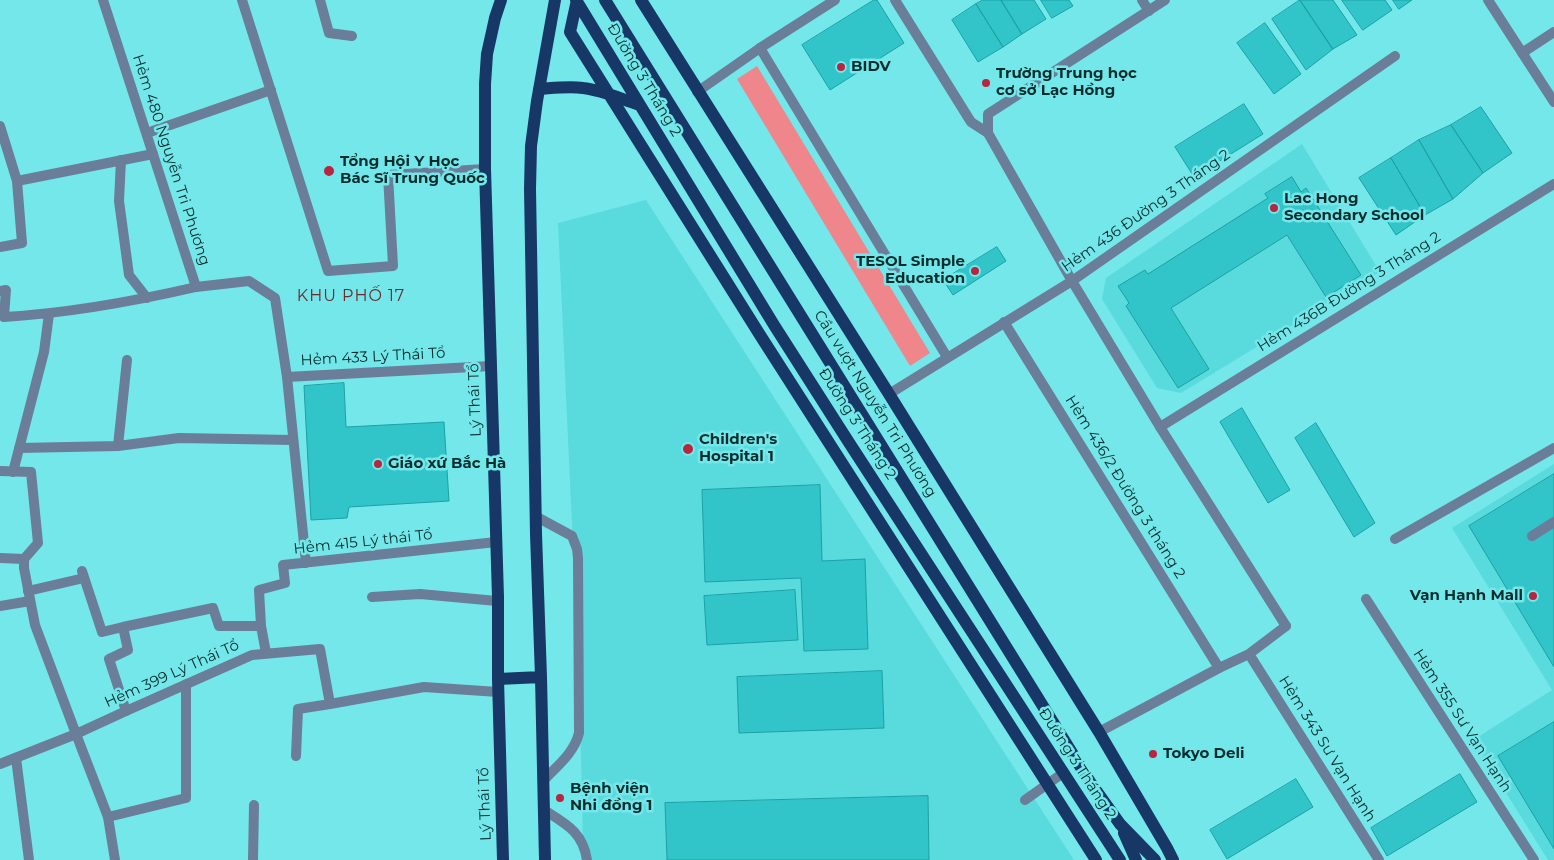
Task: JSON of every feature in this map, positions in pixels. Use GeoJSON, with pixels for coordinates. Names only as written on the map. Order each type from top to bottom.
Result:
{"type":"FeatureCollection","features":[{"type":"Feature","properties":{"kind":"main road","name":"Lý Thái Tổ"},"geometry":{"type":"LineString","coordinates":[[502,0],[495,18],[487,54],[485,169],[503,860]]}},
{"type":"Feature","properties":{"kind":"main road"},"geometry":{"type":"LineString","coordinates":[[545,860],[535,516],[530,189],[532,146],[555,0]]}},
{"type":"Feature","properties":{"kind":"main road","name":"Đường 3 Tháng 2"},"geometry":{"type":"LineString","coordinates":[[577,0],[570,32],[760,335],[1096,860]]}},
{"type":"Feature","properties":{"kind":"main road","name":"Đường 3 Tháng 2"},"geometry":{"type":"LineString","coordinates":[[577,0],[774,325],[1120,860]]}},
{"type":"Feature","properties":{"kind":"main road","name":"Cầu vượt Nguyễn Tri Phương"},"geometry":{"type":"LineString","coordinates":[[605,0],[1090,782],[1120,824]]}},
{"type":"Feature","properties":{"kind":"main road"},"geometry":{"type":"LineString","coordinates":[[640,0],[890,394],[1099,732],[1173,860]]}},
{"type":"Feature","properties":{"kind":"main road"},"geometry":{"type":"LineString","coordinates":[[540,88],[584,88],[600,91],[640,105]]}},
{"type":"Feature","properties":{"kind":"main road"},"geometry":{"type":"LineString","coordinates":[[760,335],[774,325]]}},
{"type":"Feature","properties":{"kind":"main road"},"geometry":{"type":"LineString","coordinates":[[834,450],[848,441]]}},
{"type":"Feature","properties":{"kind":"main road"},"geometry":{"type":"LineString","coordinates":[[899,553],[914,543]]}},
{"type":"Feature","properties":{"kind":"main road"},"geometry":{"type":"LineString","coordinates":[[498,686],[541,677]]}},
{"type":"Feature","properties":{"kind":"main road","name":"Đường 3 Tháng 2"},"geometry":{"type":"LineString","coordinates":[[1120,824],[1136,860]]}},
{"type":"Feature","properties":{"kind":"main road","name":"Đường 3 Tháng 2"},"geometry":{"type":"LineString","coordinates":[[1120,824],[1155,860]]}},
{"type":"Feature","properties":{"kind":"street","name":"Hẻm 480 Nguyễn Tri Phương"},"geometry":{"type":"LineString","coordinates":[[0,291],[6,290],[4,316],[49,314],[92,308],[196,287],[104,0]]}},
{"type":"Feature","properties":{"kind":"street"},"geometry":{"type":"LineString","coordinates":[[242,0],[328,271],[393,266],[388,175],[485,169]]}},
{"type":"Feature","properties":{"kind":"street"},"geometry":{"type":"LineString","coordinates":[[320,0],[329,33],[352,36]]}},
{"type":"Feature","properties":{"kind":"street"},"geometry":{"type":"LineString","coordinates":[[697,92],[760,48],[835,0]]}},
{"type":"Feature","properties":{"kind":"street"},"geometry":{"type":"LineString","coordinates":[[896,0],[970,122],[988,133],[1072,282],[1160,427],[1286,626],[1249,654],[1099,732]]}},
{"type":"Feature","properties":{"kind":"street"},"geometry":{"type":"LineString","coordinates":[[1142,0],[1148,11]]}},
{"type":"Feature","properties":{"kind":"street"},"geometry":{"type":"LineString","coordinates":[[988,133],[988,114],[1165,0]]}},
{"type":"Feature","properties":{"kind":"street"},"geometry":{"type":"LineString","coordinates":[[1488,0],[1554,102]]}},
{"type":"Feature","properties":{"kind":"street"},"geometry":{"type":"LineString","coordinates":[[1522,53],[1554,32]]}},
{"type":"Feature","properties":{"kind":"street"},"geometry":{"type":"LineString","coordinates":[[760,48],[947,357]]}},
{"type":"Feature","properties":{"kind":"street","name":"Hẻm 436 Đường 3 Tháng 2"},"geometry":{"type":"LineString","coordinates":[[890,394],[947,357],[1072,282],[1395,56]]}},
{"type":"Feature","properties":{"kind":"street"},"geometry":{"type":"LineString","coordinates":[[147,133],[271,90]]}},
{"type":"Feature","properties":{"kind":"street"},"geometry":{"type":"LineString","coordinates":[[0,126],[17,181],[22,243],[0,247]]}},
{"type":"Feature","properties":{"kind":"street"},"geometry":{"type":"LineString","coordinates":[[17,181],[153,154]]}},
{"type":"Feature","properties":{"kind":"street"},"geometry":{"type":"LineString","coordinates":[[121,160],[119,201],[129,275],[148,298]]}},
{"type":"Feature","properties":{"kind":"street","name":"Hẻm 436B Đường 3 Tháng 2"},"geometry":{"type":"LineString","coordinates":[[1160,427],[1554,184]]}},
{"type":"Feature","properties":{"kind":"street","name":"Hẻm 433 Lý Thái Tổ"},"geometry":{"type":"LineString","coordinates":[[196,287],[249,281],[275,298],[287,377],[306,563]]}},
{"type":"Feature","properties":{"kind":"street"},"geometry":{"type":"LineString","coordinates":[[13,472],[44,352],[49,314]]}},
{"type":"Feature","properties":{"kind":"street","name":"Hẻm 436/2 Đường 3 tháng 2"},"geometry":{"type":"LineString","coordinates":[[1004,322],[1219,668]]}},
{"type":"Feature","properties":{"kind":"street"},"geometry":{"type":"LineString","coordinates":[[118,446],[127,360]]}},
{"type":"Feature","properties":{"kind":"street","name":"Hẻm 433 Lý Thái Tổ"},"geometry":{"type":"LineString","coordinates":[[287,377],[491,366]]}},
{"type":"Feature","properties":{"kind":"street"},"geometry":{"type":"LineString","coordinates":[[19,448],[118,446],[179,438],[293,440]]}},
{"type":"Feature","properties":{"kind":"street"},"geometry":{"type":"LineString","coordinates":[[1395,539],[1554,448]]}},
{"type":"Feature","properties":{"kind":"street"},"geometry":{"type":"LineString","coordinates":[[0,471],[31,472],[38,543],[24,558],[24,568],[35,625],[108,817],[115,860]]}},
{"type":"Feature","properties":{"kind":"street"},"geometry":{"type":"LineString","coordinates":[[535,516],[572,536],[578,558],[579,732],[577,742],[572,751],[544,780]]}},
{"type":"Feature","properties":{"kind":"street"},"geometry":{"type":"LineString","coordinates":[[1532,536],[1554,522]]}},
{"type":"Feature","properties":{"kind":"street","name":"Hẻm 415 Lý thái Tổ"},"geometry":{"type":"LineString","coordinates":[[261,626],[259,590],[285,583],[283,566],[496,542]]}},
{"type":"Feature","properties":{"kind":"street"},"geometry":{"type":"LineString","coordinates":[[0,558],[24,558]]}},
{"type":"Feature","properties":{"kind":"street"},"geometry":{"type":"LineString","coordinates":[[0,606],[83,575],[102,632],[213,608],[219,626],[261,626],[266,653]]}},
{"type":"Feature","properties":{"kind":"street"},"geometry":{"type":"LineString","coordinates":[[372,597],[420,594],[497,601]]}},
{"type":"Feature","properties":{"kind":"street","name":"Hẻm 355 Sư Vạn Hạnh"},"geometry":{"type":"LineString","coordinates":[[1366,599],[1534,860]]}},
{"type":"Feature","properties":{"kind":"street"},"geometry":{"type":"LineString","coordinates":[[124,627],[128,650],[109,659],[126,711]]}},
{"type":"Feature","properties":{"kind":"street","name":"Hẻm 399 Lý Thái Tổ"},"geometry":{"type":"LineString","coordinates":[[0,764],[76,734],[252,655],[320,649],[330,704]]}},
{"type":"Feature","properties":{"kind":"street","name":"Hẻm 343 Sư Vạn Hạnh"},"geometry":{"type":"LineString","coordinates":[[1249,654],[1379,860]]}},
{"type":"Feature","properties":{"kind":"street"},"geometry":{"type":"LineString","coordinates":[[108,817],[186,798],[186,684]]}},
{"type":"Feature","properties":{"kind":"street"},"geometry":{"type":"LineString","coordinates":[[296,756],[298,709],[424,687],[498,686]]}},
{"type":"Feature","properties":{"kind":"street"},"geometry":{"type":"LineString","coordinates":[[16,758],[29,860]]}},
{"type":"Feature","properties":{"kind":"street"},"geometry":{"type":"LineString","coordinates":[[1025,800],[1063,773]]}},
{"type":"Feature","properties":{"kind":"street"},"geometry":{"type":"LineString","coordinates":[[254,805],[254,860]]}},
{"type":"Feature","properties":{"kind":"street"},"geometry":{"type":"LineString","coordinates":[[544,810],[572,828],[582,844],[587,860]]}},
{"type":"Feature","properties":{"kind":"shaded area"},"geometry":{"type":"Polygon","coordinates":[[[757,66],[930,353],[910,366],[737,79],[757,66]]]}},
{"type":"Feature","properties":{"kind":"shaded area","name":"Lac Hong Secondary School"},"geometry":{"type":"Polygon","coordinates":[[[1302,144],[1380,272],[1181,393],[1157,388],[1102,299],[1106,278],[1302,144]]]}},
{"type":"Feature","properties":{"kind":"shaded area","name":"Children's Hospital 1"},"geometry":{"type":"Polygon","coordinates":[[[646,200],[1074,860],[587,860],[583,844],[579,676],[558,223],[646,200]]]}},
{"type":"Feature","properties":{"kind":"shaded area"},"geometry":{"type":"Polygon","coordinates":[[[1554,464],[1554,860],[1548,860],[1473,740],[1552,690],[1452,528],[1554,464]]]}},
{"type":"Feature","properties":{"kind":"building","name":"BIDV"},"geometry":{"type":"Polygon","coordinates":[[[874,0],[877,0],[904,43],[830,90],[802,45],[874,0]]]}},
{"type":"Feature","properties":{"kind":"building"},"geometry":{"type":"Polygon","coordinates":[[[983,0],[1001,0],[1022,34],[1003,47],[976,4],[983,0]]]}},
{"type":"Feature","properties":{"kind":"building"},"geometry":{"type":"Polygon","coordinates":[[[1001,0],[1034,0],[1046,19],[1022,34],[1001,0]]]}},
{"type":"Feature","properties":{"kind":"building"},"geometry":{"type":"Polygon","coordinates":[[[1041,0],[1069,0],[1073,6],[1052,18],[1041,0]]]}},
{"type":"Feature","properties":{"kind":"building"},"geometry":{"type":"Polygon","coordinates":[[[1300,0],[1333,0],[1357,35],[1333,49],[1300,0]]]}},
{"type":"Feature","properties":{"kind":"building"},"geometry":{"type":"Polygon","coordinates":[[[1300,0],[1333,49],[1306,70],[1272,19],[1300,0]]]}},
{"type":"Feature","properties":{"kind":"building"},"geometry":{"type":"Polygon","coordinates":[[[1342,0],[1385,0],[1392,10],[1363,30],[1342,0]]]}},
{"type":"Feature","properties":{"kind":"building"},"geometry":{"type":"Polygon","coordinates":[[[1393,0],[1412,0],[1399,9],[1393,0]]]}},
{"type":"Feature","properties":{"kind":"building"},"geometry":{"type":"Polygon","coordinates":[[[976,4],[1003,47],[978,62],[952,20],[976,4]]]}},
{"type":"Feature","properties":{"kind":"building"},"geometry":{"type":"Polygon","coordinates":[[[1265,23],[1301,74],[1274,94],[1237,43],[1265,23]]]}},
{"type":"Feature","properties":{"kind":"building"},"geometry":{"type":"Polygon","coordinates":[[[1244,104],[1263,134],[1194,177],[1175,147],[1244,104]]]}},
{"type":"Feature","properties":{"kind":"building"},"geometry":{"type":"Polygon","coordinates":[[[1481,107],[1512,153],[1483,173],[1451,125],[1481,107]]]}},
{"type":"Feature","properties":{"kind":"building"},"geometry":{"type":"Polygon","coordinates":[[[1451,125],[1483,173],[1453,199],[1419,140],[1451,125]]]}},
{"type":"Feature","properties":{"kind":"building"},"geometry":{"type":"Polygon","coordinates":[[[1419,140],[1453,199],[1425,215],[1391,158],[1419,140]]]}},
{"type":"Feature","properties":{"kind":"building"},"geometry":{"type":"Polygon","coordinates":[[[1391,158],[1425,215],[1396,235],[1359,178],[1391,158]]]}},
{"type":"Feature","properties":{"kind":"building"},"geometry":{"type":"Polygon","coordinates":[[[1292,177],[1301,192],[1306,188],[1361,275],[1326,297],[1287,235],[1171,308],[1209,369],[1178,388],[1126,306],[1129,303],[1118,286],[1145,270],[1148,274],[1268,198],[1265,194],[1292,177]]]}},
{"type":"Feature","properties":{"kind":"building","name":"TESOL Simple Education"},"geometry":{"type":"Polygon","coordinates":[[[997,247],[1006,261],[953,295],[943,280],[997,247]]]}},
{"type":"Feature","properties":{"kind":"building","name":"Giáo xứ Bắc Hà"},"geometry":{"type":"Polygon","coordinates":[[[344,383],[346,427],[444,422],[449,501],[349,507],[347,518],[311,520],[304,386],[344,383]]]}},
{"type":"Feature","properties":{"kind":"building"},"geometry":{"type":"Polygon","coordinates":[[[1242,408],[1290,490],[1268,503],[1220,422],[1242,408]]]}},
{"type":"Feature","properties":{"kind":"building"},"geometry":{"type":"Polygon","coordinates":[[[1316,423],[1375,523],[1354,537],[1295,438],[1316,423]]]}},
{"type":"Feature","properties":{"kind":"building","name":"Vạn Hạnh Mall"},"geometry":{"type":"Polygon","coordinates":[[[1554,474],[1554,667],[1469,526],[1554,474]]]}},
{"type":"Feature","properties":{"kind":"building"},"geometry":{"type":"Polygon","coordinates":[[[820,485],[822,561],[865,559],[868,649],[804,651],[801,578],[705,582],[702,490],[820,485]]]}},
{"type":"Feature","properties":{"kind":"building"},"geometry":{"type":"Polygon","coordinates":[[[795,590],[798,640],[707,645],[704,596],[795,590]]]}},
{"type":"Feature","properties":{"kind":"building"},"geometry":{"type":"Polygon","coordinates":[[[882,671],[884,728],[739,733],[737,677],[882,671]]]}},
{"type":"Feature","properties":{"kind":"building"},"geometry":{"type":"Polygon","coordinates":[[[1554,722],[1554,849],[1498,756],[1554,722]]]}},
{"type":"Feature","properties":{"kind":"building"},"geometry":{"type":"Polygon","coordinates":[[[1460,774],[1477,802],[1387,856],[1371,828],[1460,774]]]}},
{"type":"Feature","properties":{"kind":"building"},"geometry":{"type":"Polygon","coordinates":[[[1296,779],[1313,807],[1227,859],[1210,830],[1296,779]]]}},
{"type":"Feature","properties":{"kind":"building"},"geometry":{"type":"Polygon","coordinates":[[[928,796],[929,860],[667,860],[665,803],[928,796]]]}},
{"type":"Feature","properties":{"kind":"place","name":"BIDV"},"geometry":{"type":"Point","coordinates":[841,67]}},
{"type":"Feature","properties":{"kind":"place","name":"Trường Trung học cơ sở Lạc Hồng"},"geometry":{"type":"Point","coordinates":[986,83]}},
{"type":"Feature","properties":{"kind":"place","name":"Tổng Hội Y Học Bác Sĩ Trung Quốc"},"geometry":{"type":"Point","coordinates":[329,171]}},
{"type":"Feature","properties":{"kind":"place","name":"Lac Hong Secondary School"},"geometry":{"type":"Point","coordinates":[1274,208]}},
{"type":"Feature","properties":{"kind":"place","name":"TESOL Simple Education"},"geometry":{"type":"Point","coordinates":[975,271]}},
{"type":"Feature","properties":{"kind":"place","name":"Children's Hospital 1"},"geometry":{"type":"Point","coordinates":[688,449]}},
{"type":"Feature","properties":{"kind":"place","name":"Giáo xứ Bắc Hà"},"geometry":{"type":"Point","coordinates":[378,464]}},
{"type":"Feature","properties":{"kind":"place","name":"Vạn Hạnh Mall"},"geometry":{"type":"Point","coordinates":[1533,596]}},
{"type":"Feature","properties":{"kind":"place","name":"Tokyo Deli"},"geometry":{"type":"Point","coordinates":[1153,754]}},
{"type":"Feature","properties":{"kind":"place","name":"Bệnh viện Nhi đồng 1"},"geometry":{"type":"Point","coordinates":[560,798]}},
{"type":"Feature","properties":{"kind":"district","name":"KHU PHỐ 17"},"geometry":{"type":"Point","coordinates":[351,296]}}]}
